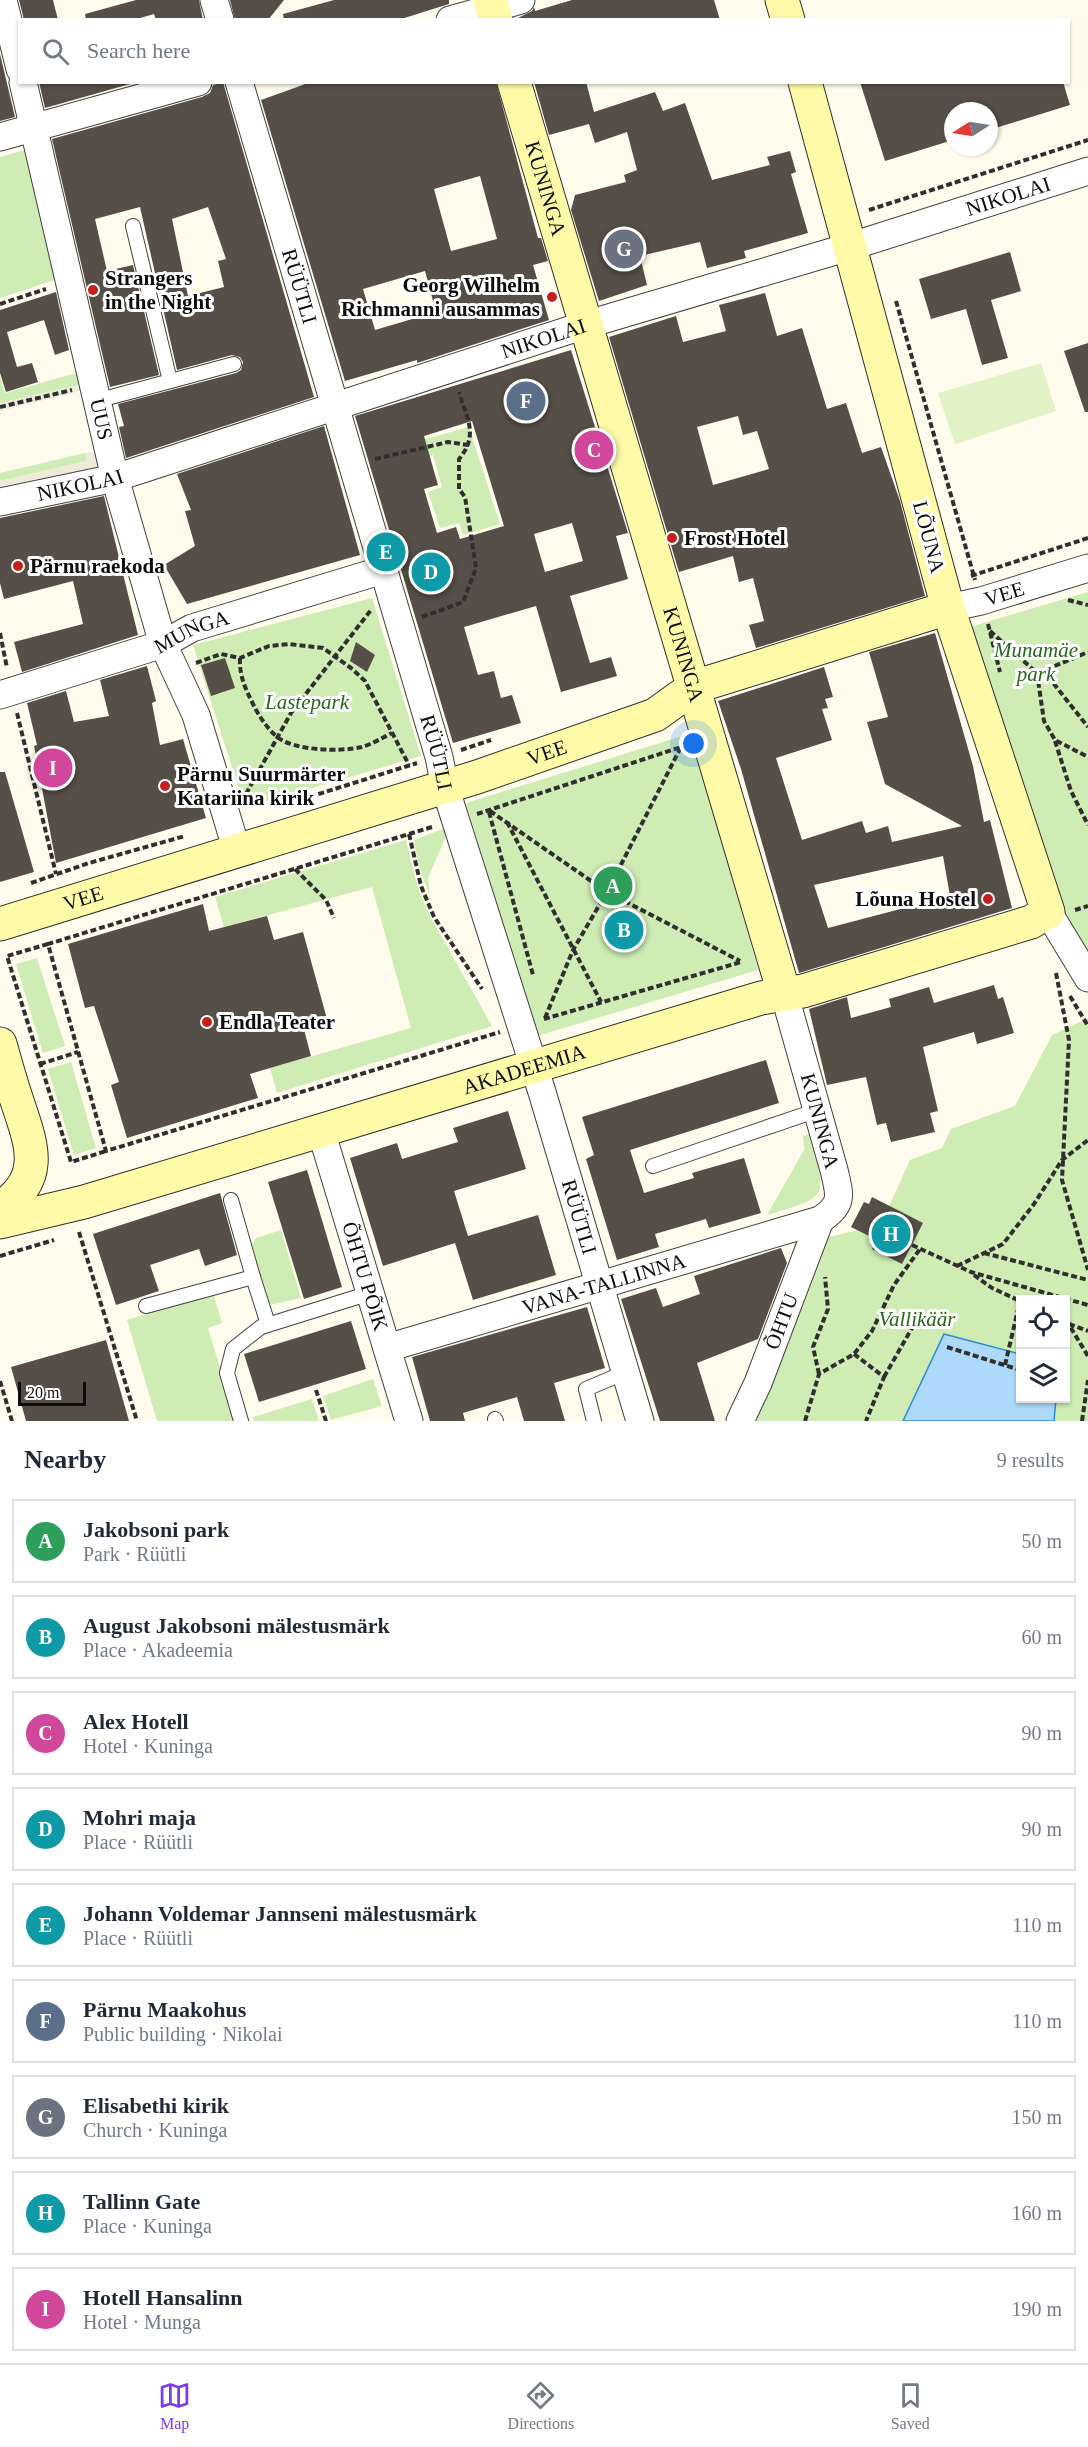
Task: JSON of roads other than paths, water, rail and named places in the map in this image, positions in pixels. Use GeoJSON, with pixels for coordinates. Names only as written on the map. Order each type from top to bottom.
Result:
{"type":"FeatureCollection","features":[{"type":"Feature","properties":{"kind":"street"},"geometry":{"type":"LineString","coordinates":[[3,0],[18,61]]}},
{"type":"Feature","properties":{"kind":"street"},"geometry":{"type":"LineString","coordinates":[[214,0],[218,18]]}},
{"type":"Feature","properties":{"kind":"street"},"geometry":{"type":"LineString","coordinates":[[782,0],[787,18]]}},
{"type":"Feature","properties":{"kind":"street"},"geometry":{"type":"LineString","coordinates":[[458,18],[500,7]]}},
{"type":"Feature","properties":{"kind":"street","name":"UUS"},"geometry":{"type":"LineString","coordinates":[[23,84],[115,478],[163,644],[196,715],[233,837]]}},
{"type":"Feature","properties":{"kind":"street"},"geometry":{"type":"LineString","coordinates":[[0,137],[191,84]]}},
{"type":"Feature","properties":{"kind":"street","name":"RÜÜTLI"},"geometry":{"type":"LineString","coordinates":[[239,84],[335,407],[378,578],[399,626],[457,819],[469,874],[522,1022],[533,1066],[640,1421]]}},
{"type":"Feature","properties":{"kind":"street","name":"KUNINGA"},"geometry":{"type":"LineString","coordinates":[[515,84],[818,1110],[840,1195],[835,1210],[820,1220]]}},
{"type":"Feature","properties":{"kind":"street","name":"LÕUNA"},"geometry":{"type":"LineString","coordinates":[[807,84],[948,608],[1059,912],[1088,978]]}},
{"type":"Feature","properties":{"kind":"street","name":"NIKOLAI"},"geometry":{"type":"LineString","coordinates":[[0,501],[115,478],[585,325],[852,246],[1088,171]]}},
{"type":"Feature","properties":{"kind":"street","name":"VEE"},"geometry":{"type":"LineString","coordinates":[[0,924],[233,837],[442,772],[655,715],[694,687],[948,608],[981,601],[1088,568]]}},
{"type":"Feature","properties":{"kind":"street","name":"MUNGA"},"geometry":{"type":"LineString","coordinates":[[6,692],[163,644],[192,628],[378,578]]}},
{"type":"Feature","properties":{"kind":"street","name":"AKADEEMIA"},"geometry":{"type":"LineString","coordinates":[[0,1222],[84,1202],[533,1066],[784,993],[803,991],[1059,912]]}},
{"type":"Feature","properties":{"kind":"street"},"geometry":{"type":"LineString","coordinates":[[0,1044],[27,1128],[32,1165],[20,1192],[0,1208]]}},
{"type":"Feature","properties":{"kind":"street","name":"ÕHTU PÕIK"},"geometry":{"type":"LineString","coordinates":[[321,1131],[409,1421]]}},
{"type":"Feature","properties":{"kind":"street","name":"VANA-TALLINNA"},"geometry":{"type":"LineString","coordinates":[[387,1348],[820,1220]]}},
{"type":"Feature","properties":{"kind":"street","name":"ÕHTU"},"geometry":{"type":"LineString","coordinates":[[740,1421],[758,1383],[820,1220]]}},
{"type":"Feature","properties":{"kind":"lane"},"geometry":{"type":"LineString","coordinates":[[133,226],[170,381]]}},
{"type":"Feature","properties":{"kind":"lane"},"geometry":{"type":"LineString","coordinates":[[93,386],[170,381],[234,364]]}},
{"type":"Feature","properties":{"kind":"lane"},"geometry":{"type":"LineString","coordinates":[[653,1166],[818,1110]]}},
{"type":"Feature","properties":{"kind":"lane"},"geometry":{"type":"LineString","coordinates":[[231,1200],[268,1324]]}},
{"type":"Feature","properties":{"kind":"lane"},"geometry":{"type":"LineString","coordinates":[[146,1306],[253,1276]]}},
{"type":"Feature","properties":{"kind":"lane"},"geometry":{"type":"LineString","coordinates":[[241,1421],[227,1373],[233,1349],[268,1324],[370,1293]]}},
{"type":"Feature","properties":{"kind":"lane"},"geometry":{"type":"LineString","coordinates":[[594,1421],[586,1389],[626,1372]]}},
{"type":"Feature","properties":{"kind":"water"},"geometry":{"type":"Polygon","coordinates":[[[944,1334],[1016,1353],[1016,1403],[1056,1403],[1054,1421],[903,1421],[944,1334]]]}},
{"type":"Feature","properties":{"kind":"place","name":"Elisabethi kirik"},"geometry":{"type":"Point","coordinates":[624,249]}},
{"type":"Feature","properties":{"kind":"place","name":"Strangers in the Night"},"geometry":{"type":"Point","coordinates":[93,290]}},
{"type":"Feature","properties":{"kind":"place","name":"Georg Wilhelm Richmanni ausammas"},"geometry":{"type":"Point","coordinates":[552,297]}},
{"type":"Feature","properties":{"kind":"place","name":"Pärnu Maakohus"},"geometry":{"type":"Point","coordinates":[526,401]}},
{"type":"Feature","properties":{"kind":"place","name":"Alex Hotell"},"geometry":{"type":"Point","coordinates":[594,450]}},
{"type":"Feature","properties":{"kind":"place","name":"Frost Hotel"},"geometry":{"type":"Point","coordinates":[672,538]}},
{"type":"Feature","properties":{"kind":"place","name":"Johann Voldemar Jannseni mälestusmärk"},"geometry":{"type":"Point","coordinates":[386,552]}},
{"type":"Feature","properties":{"kind":"place","name":"Pärnu raekoda"},"geometry":{"type":"Point","coordinates":[18,566]}},
{"type":"Feature","properties":{"kind":"place","name":"Mohri maja"},"geometry":{"type":"Point","coordinates":[431,572]}},
{"type":"Feature","properties":{"kind":"place","name":"Hotell Hansalinn"},"geometry":{"type":"Point","coordinates":[53,768]}},
{"type":"Feature","properties":{"kind":"place","name":"Pärnu Suurmärter Katariina kirik"},"geometry":{"type":"Point","coordinates":[165,786]}},
{"type":"Feature","properties":{"kind":"place","name":"Jakobsoni park"},"geometry":{"type":"Point","coordinates":[613,886]}},
{"type":"Feature","properties":{"kind":"place","name":"Lõuna Hostel"},"geometry":{"type":"Point","coordinates":[988,899]}},
{"type":"Feature","properties":{"kind":"place","name":"August Jakobsoni mälestusmärk"},"geometry":{"type":"Point","coordinates":[624,930]}},
{"type":"Feature","properties":{"kind":"place","name":"Endla Teater"},"geometry":{"type":"Point","coordinates":[207,1022]}},
{"type":"Feature","properties":{"kind":"place","name":"Tallinn Gate"},"geometry":{"type":"Point","coordinates":[891,1234]}},
{"type":"Feature","properties":{"kind":"park label","name":"Munamäe park"},"geometry":{"type":"Point","coordinates":[1036,662]}},
{"type":"Feature","properties":{"kind":"park label","name":"Lastepark"},"geometry":{"type":"Point","coordinates":[307,702]}},
{"type":"Feature","properties":{"kind":"park label","name":"Vallikäär"},"geometry":{"type":"Point","coordinates":[917,1319]}}]}
